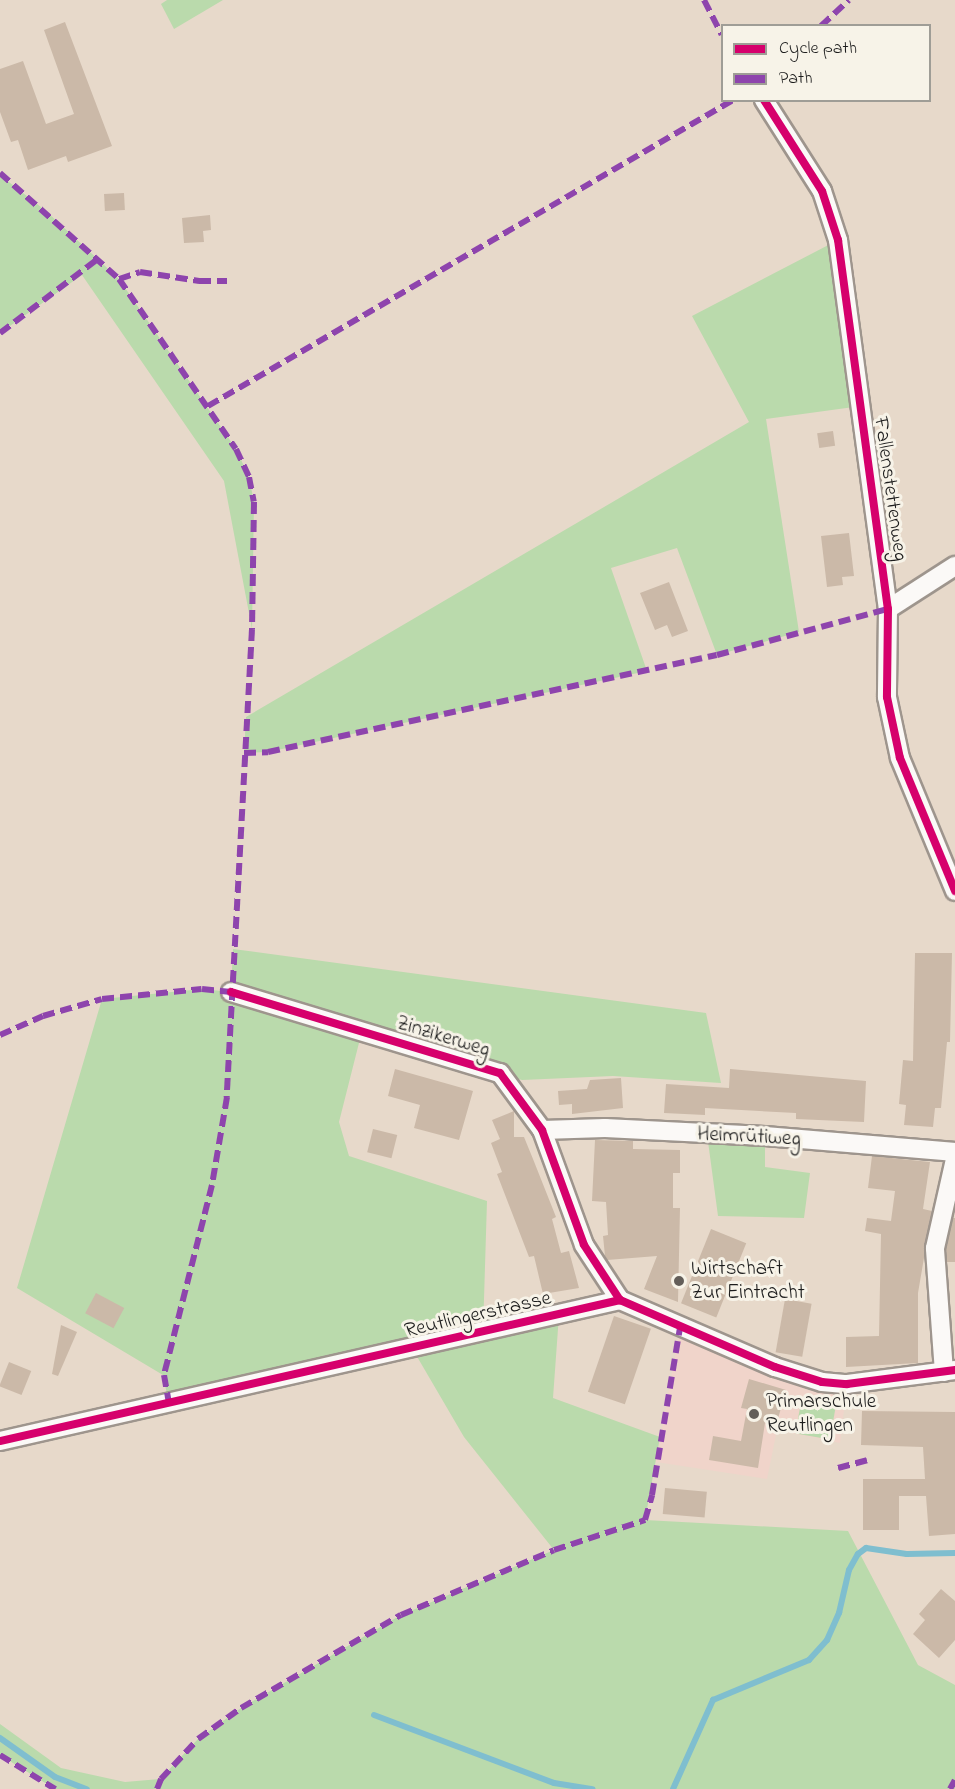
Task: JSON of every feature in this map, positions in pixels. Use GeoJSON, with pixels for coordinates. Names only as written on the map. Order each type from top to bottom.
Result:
{"type":"FeatureCollection","features":[{"type":"Feature","properties":{"kind":"street","name":"Fallenstettenweg"},"geometry":{"type":"LineString","coordinates":[[765,102],[822,191],[838,240],[888,609],[887,697],[900,758],[955,891]]}},
{"type":"Feature","properties":{"kind":"street","name":"Fallenstettenweg"},"geometry":{"type":"LineString","coordinates":[[888,609],[955,566]]}},
{"type":"Feature","properties":{"kind":"street","name":"Zinzikerweg"},"geometry":{"type":"LineString","coordinates":[[231,992],[500,1074],[542,1130],[584,1245],[620,1300]]}},
{"type":"Feature","properties":{"kind":"street","name":"Heimrütiweg"},"geometry":{"type":"LineString","coordinates":[[542,1130],[605,1128],[765,1136],[955,1152]]}},
{"type":"Feature","properties":{"kind":"street"},"geometry":{"type":"LineString","coordinates":[[620,1300],[775,1367],[822,1382],[847,1384],[949,1371],[934,1248],[955,1159]]}},
{"type":"Feature","properties":{"kind":"street","name":"Reutlingerstrasse"},"geometry":{"type":"LineString","coordinates":[[0,1442],[620,1300]]}},
{"type":"Feature","properties":{"kind":"shaded area","name":"Primarschule Reutlingen"},"geometry":{"type":"Polygon","coordinates":[[[680,1328],[847,1384],[840,1443],[777,1430],[767,1479],[656,1462],[680,1328]]]}},
{"type":"Feature","properties":{"kind":"green space"},"geometry":{"type":"Polygon","coordinates":[[[167,0],[223,0],[174,29],[161,4],[167,0]]]}},
{"type":"Feature","properties":{"kind":"green space"},"geometry":{"type":"Polygon","coordinates":[[[0,175],[46,211],[119,279],[236,449],[249,477],[254,502],[252,629],[224,481],[82,275],[0,333],[0,175]]]}},
{"type":"Feature","properties":{"kind":"green space"},"geometry":{"type":"Polygon","coordinates":[[[838,240],[861,406],[766,419],[799,632],[717,655],[677,548],[611,568],[647,671],[268,752],[244,753],[246,717],[749,422],[692,316],[838,240]]]}},
{"type":"Feature","properties":{"kind":"green space"},"geometry":{"type":"Polygon","coordinates":[[[233,949],[706,1013],[721,1083],[613,1076],[522,1080],[362,1031],[339,1122],[349,1156],[487,1201],[483,1332],[559,1315],[553,1398],[660,1437],[645,1520],[848,1531],[918,1665],[955,1685],[955,1789],[55,1789],[0,1755],[0,1724],[61,1768],[125,1782],[160,1779],[198,1739],[241,1708],[401,1615],[554,1550],[464,1437],[412,1348],[169,1404],[163,1375],[17,1288],[102,999],[202,989],[231,992],[233,949]]]}},
{"type":"Feature","properties":{"kind":"green space"},"geometry":{"type":"Polygon","coordinates":[[[707,1134],[765,1136],[765,1167],[810,1173],[804,1218],[718,1216],[707,1134]]]}},
{"type":"Feature","properties":{"kind":"green space"},"geometry":{"type":"Polygon","coordinates":[[[801,1402],[835,1408],[830,1440],[795,1434],[801,1402]]]}},
{"type":"Feature","properties":{"kind":"building"},"geometry":{"type":"Polygon","coordinates":[[[65,22],[112,146],[68,162],[66,156],[28,170],[18,140],[11,142],[0,112],[0,69],[23,61],[46,124],[74,114],[44,30],[65,22]]]}},
{"type":"Feature","properties":{"kind":"building"},"geometry":{"type":"Polygon","coordinates":[[[124,193],[125,210],[105,211],[104,194],[124,193]]]}},
{"type":"Feature","properties":{"kind":"building"},"geometry":{"type":"Polygon","coordinates":[[[210,215],[211,230],[203,231],[204,242],[184,243],[182,218],[210,215]]]}},
{"type":"Feature","properties":{"kind":"building"},"geometry":{"type":"Polygon","coordinates":[[[833,431],[835,446],[819,448],[817,433],[833,431]]]}},
{"type":"Feature","properties":{"kind":"building"},"geometry":{"type":"Polygon","coordinates":[[[849,533],[854,576],[842,577],[843,585],[827,587],[821,536],[849,533]]]}},
{"type":"Feature","properties":{"kind":"building"},"geometry":{"type":"Polygon","coordinates":[[[669,582],[688,631],[672,637],[667,625],[655,630],[640,593],[669,582]]]}},
{"type":"Feature","properties":{"kind":"building"},"geometry":{"type":"Polygon","coordinates":[[[915,953],[952,953],[950,1042],[947,1042],[941,1108],[935,1108],[933,1127],[904,1125],[906,1105],[899,1104],[903,1060],[913,1061],[915,953]]]}},
{"type":"Feature","properties":{"kind":"building"},"geometry":{"type":"Polygon","coordinates":[[[395,1069],[473,1091],[459,1140],[414,1128],[420,1105],[388,1096],[395,1069]]]}},
{"type":"Feature","properties":{"kind":"building"},"geometry":{"type":"Polygon","coordinates":[[[730,1069],[866,1081],[864,1122],[796,1119],[796,1113],[705,1108],[705,1115],[664,1113],[666,1084],[729,1088],[730,1069]]]}},
{"type":"Feature","properties":{"kind":"building"},"geometry":{"type":"Polygon","coordinates":[[[621,1078],[623,1108],[572,1114],[572,1104],[559,1105],[558,1091],[587,1089],[590,1080],[621,1078]]]}},
{"type":"Feature","properties":{"kind":"building"},"geometry":{"type":"Polygon","coordinates":[[[514,1111],[514,1137],[524,1137],[556,1217],[552,1219],[561,1253],[569,1251],[579,1288],[543,1294],[534,1256],[529,1257],[497,1174],[502,1172],[491,1143],[500,1139],[492,1120],[514,1111]]]}},
{"type":"Feature","properties":{"kind":"building"},"geometry":{"type":"Polygon","coordinates":[[[373,1129],[397,1135],[391,1158],[367,1152],[373,1129]]]}},
{"type":"Feature","properties":{"kind":"building"},"geometry":{"type":"Polygon","coordinates":[[[595,1140],[633,1141],[633,1149],[680,1150],[680,1173],[673,1173],[673,1208],[680,1208],[678,1302],[644,1289],[657,1256],[607,1260],[603,1236],[608,1235],[606,1202],[592,1201],[595,1140]]]}},
{"type":"Feature","properties":{"kind":"building"},"geometry":{"type":"Polygon","coordinates":[[[872,1156],[930,1162],[923,1209],[932,1211],[918,1293],[918,1363],[846,1367],[846,1337],[879,1336],[881,1234],[865,1231],[867,1218],[891,1221],[895,1191],[868,1188],[872,1156]]]}},
{"type":"Feature","properties":{"kind":"building"},"geometry":{"type":"Polygon","coordinates":[[[953,1218],[955,1218],[955,1262],[947,1262],[946,1249],[953,1218]]]}},
{"type":"Feature","properties":{"kind":"building"},"geometry":{"type":"Polygon","coordinates":[[[711,1229],[746,1243],[716,1317],[681,1303],[711,1229]]]}},
{"type":"Feature","properties":{"kind":"building"},"geometry":{"type":"Polygon","coordinates":[[[96,1293],[124,1308],[113,1328],[85,1313],[96,1293]]]}},
{"type":"Feature","properties":{"kind":"building"},"geometry":{"type":"Polygon","coordinates":[[[785,1299],[812,1304],[802,1357],[776,1352],[785,1299]]]}},
{"type":"Feature","properties":{"kind":"building"},"geometry":{"type":"Polygon","coordinates":[[[614,1316],[651,1329],[625,1404],[588,1392],[614,1316]]]}},
{"type":"Feature","properties":{"kind":"building"},"geometry":{"type":"Polygon","coordinates":[[[61,1325],[77,1332],[58,1376],[52,1374],[61,1325]]]}},
{"type":"Feature","properties":{"kind":"building"},"geometry":{"type":"Polygon","coordinates":[[[9,1362],[31,1371],[22,1395],[0,1386],[9,1362]]]}},
{"type":"Feature","properties":{"kind":"building"},"geometry":{"type":"Polygon","coordinates":[[[749,1379],[786,1390],[776,1426],[765,1423],[758,1468],[709,1460],[713,1436],[741,1441],[747,1409],[741,1408],[749,1379]]]}},
{"type":"Feature","properties":{"kind":"building"},"geometry":{"type":"Polygon","coordinates":[[[862,1411],[955,1412],[955,1534],[929,1536],[926,1496],[899,1496],[899,1530],[863,1530],[863,1479],[925,1479],[923,1447],[861,1445],[862,1411]]]}},
{"type":"Feature","properties":{"kind":"building"},"geometry":{"type":"Polygon","coordinates":[[[665,1488],[707,1492],[705,1518],[663,1514],[665,1488]]]}},
{"type":"Feature","properties":{"kind":"building"},"geometry":{"type":"Polygon","coordinates":[[[941,1589],[955,1601],[955,1640],[939,1658],[913,1634],[925,1620],[919,1614],[941,1589]]]}},
{"type":"Feature","properties":{"kind":"waterway"},"geometry":{"type":"LineString","coordinates":[[673,1789],[713,1700],[809,1660],[827,1640],[839,1613],[849,1570],[858,1554],[866,1548],[907,1554],[955,1553]]}},
{"type":"Feature","properties":{"kind":"waterway"},"geometry":{"type":"LineString","coordinates":[[374,1715],[554,1783],[593,1789]]}},
{"type":"Feature","properties":{"kind":"waterway"},"geometry":{"type":"LineString","coordinates":[[0,1738],[55,1777],[87,1789]]}},
{"type":"Feature","properties":{"kind":"marked path"},"geometry":{"type":"LineString","coordinates":[[704,0],[721,33]]}},
{"type":"Feature","properties":{"kind":"marked path"},"geometry":{"type":"LineString","coordinates":[[823,24],[849,0]]}},
{"type":"Feature","properties":{"kind":"marked path"},"geometry":{"type":"LineString","coordinates":[[208,406],[730,102]]}},
{"type":"Feature","properties":{"kind":"marked path"},"geometry":{"type":"LineString","coordinates":[[0,173],[119,279],[236,449],[249,477],[254,502],[252,629],[227,1097],[212,1185],[164,1375],[169,1404]]}},
{"type":"Feature","properties":{"kind":"marked path"},"geometry":{"type":"LineString","coordinates":[[0,333],[99,258]]}},
{"type":"Feature","properties":{"kind":"marked path"},"geometry":{"type":"LineString","coordinates":[[119,279],[140,272],[199,281],[227,281]]}},
{"type":"Feature","properties":{"kind":"marked path"},"geometry":{"type":"LineString","coordinates":[[244,753],[268,752],[717,655],[888,609]]}},
{"type":"Feature","properties":{"kind":"marked path"},"geometry":{"type":"LineString","coordinates":[[0,1035],[43,1016],[102,999],[202,989],[231,992]]}},
{"type":"Feature","properties":{"kind":"marked path"},"geometry":{"type":"LineString","coordinates":[[157,1789],[161,1779],[198,1739],[241,1708],[401,1615],[554,1550],[645,1520],[652,1495],[680,1328]]}},
{"type":"Feature","properties":{"kind":"marked path"},"geometry":{"type":"LineString","coordinates":[[838,1468],[867,1460]]}},
{"type":"Feature","properties":{"kind":"marked path"},"geometry":{"type":"LineString","coordinates":[[0,1755],[55,1789]]}},
{"type":"Feature","properties":{"kind":"marked path"},"geometry":{"type":"LineString","coordinates":[[950,1789],[955,1780]]}},
{"type":"Feature","properties":{"kind":"cycle path"},"geometry":{"type":"LineString","coordinates":[[765,102],[822,191],[838,240],[888,609],[887,697],[900,758],[955,891]]}},
{"type":"Feature","properties":{"kind":"cycle path"},"geometry":{"type":"LineString","coordinates":[[231,992],[500,1073],[542,1130],[584,1245],[620,1300]]}},
{"type":"Feature","properties":{"kind":"cycle path"},"geometry":{"type":"LineString","coordinates":[[0,1441],[620,1300],[775,1367],[822,1382],[847,1384],[955,1370]]}},
{"type":"Feature","properties":{"kind":"place","name":"Wirtschaft Zur Eintracht"},"geometry":{"type":"Point","coordinates":[679,1281]}},
{"type":"Feature","properties":{"kind":"place","name":"Primarschule Reutlingen"},"geometry":{"type":"Point","coordinates":[754,1414]}}]}
